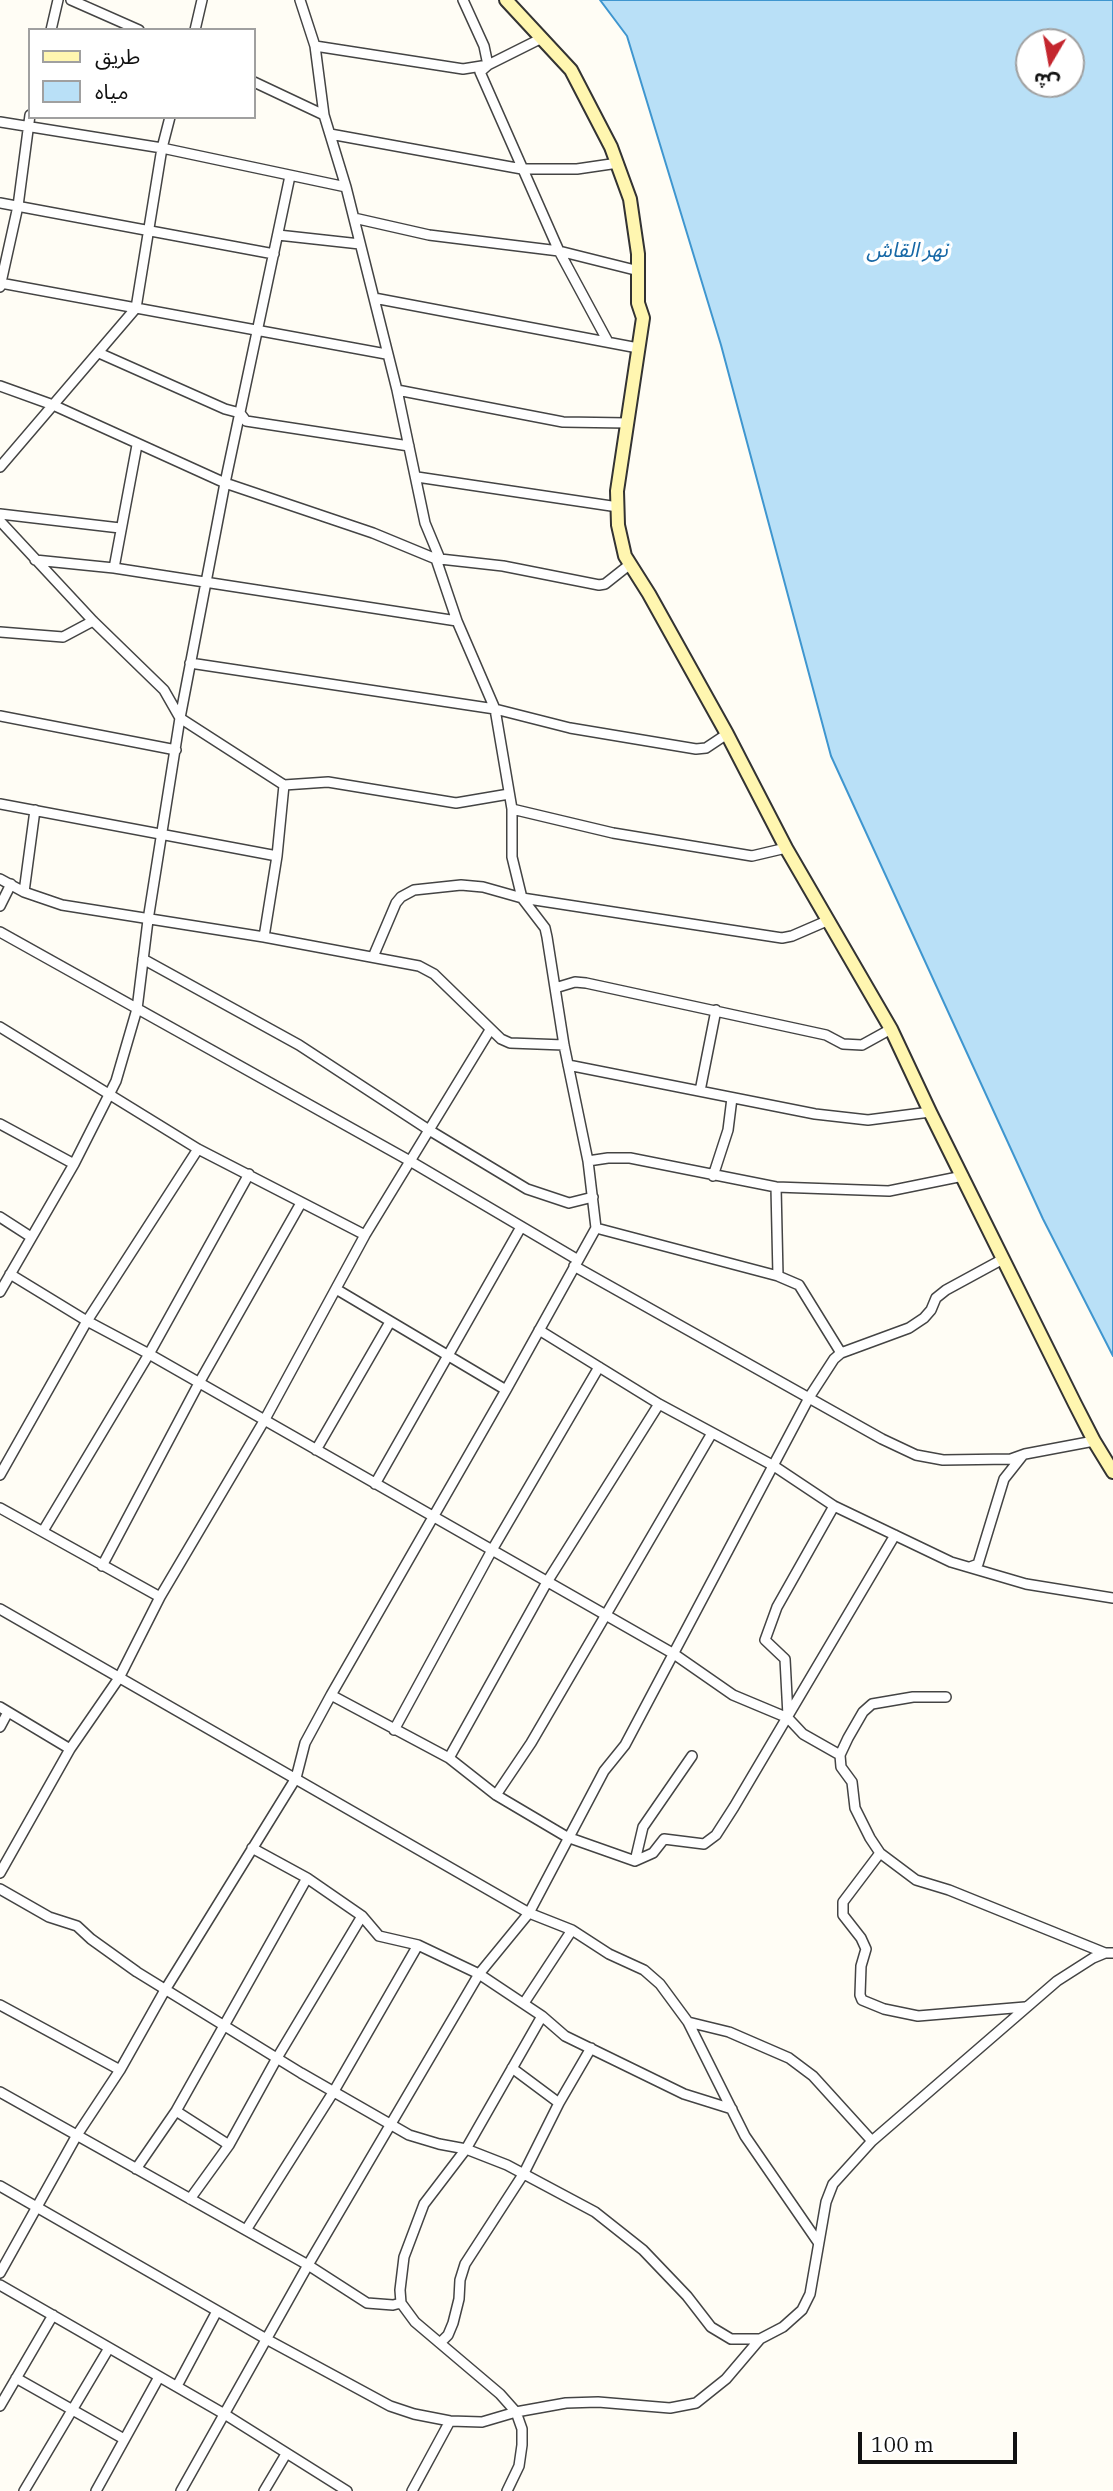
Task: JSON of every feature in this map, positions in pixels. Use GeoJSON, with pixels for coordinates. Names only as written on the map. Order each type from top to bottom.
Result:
{"type":"FeatureCollection","features":[{"type":"Feature","properties":{"kind":"main road"},"geometry":{"type":"LineString","coordinates":[[506,0],[571,70],[618,163],[629,199],[639,271],[638,303],[643,318],[619,475],[621,541],[629,565],[649,594],[727,734],[786,848],[891,1029],[1094,1441],[1113,1472]]}},
{"type":"Feature","properties":{"kind":"street"},"geometry":{"type":"LineString","coordinates":[[51,28],[58,0]]}},
{"type":"Feature","properties":{"kind":"street"},"geometry":{"type":"LineString","coordinates":[[71,0],[83,2],[135,28]]}},
{"type":"Feature","properties":{"kind":"street"},"geometry":{"type":"LineString","coordinates":[[195,28],[202,0]]}},
{"type":"Feature","properties":{"kind":"street"},"geometry":{"type":"LineString","coordinates":[[0,2273],[77,2135],[120,2070],[165,1990],[296,1778],[305,1743],[331,1695],[431,1517],[506,1391],[596,1228],[588,1161],[564,1045],[545,928],[522,898],[512,857],[512,809],[495,709],[457,621],[425,523],[397,390],[346,187],[324,115],[315,46],[300,0]]}},
{"type":"Feature","properties":{"kind":"street"},"geometry":{"type":"LineString","coordinates":[[463,0],[484,46],[488,65]]}},
{"type":"Feature","properties":{"kind":"street"},"geometry":{"type":"LineString","coordinates":[[542,38],[488,65],[480,72],[559,251],[607,340]]}},
{"type":"Feature","properties":{"kind":"street"},"geometry":{"type":"LineString","coordinates":[[315,46],[449,68],[488,65]]}},
{"type":"Feature","properties":{"kind":"street"},"geometry":{"type":"LineString","coordinates":[[256,83],[324,115]]}},
{"type":"Feature","properties":{"kind":"street"},"geometry":{"type":"LineString","coordinates":[[29,119],[18,206],[0,285],[386,354]]}},
{"type":"Feature","properties":{"kind":"street"},"geometry":{"type":"LineString","coordinates":[[0,467],[136,308],[162,148],[169,119]]}},
{"type":"Feature","properties":{"kind":"street"},"geometry":{"type":"LineString","coordinates":[[0,122],[162,148],[346,187]]}},
{"type":"Feature","properties":{"kind":"street"},"geometry":{"type":"LineString","coordinates":[[330,134],[522,169],[577,169],[618,163]]}},
{"type":"Feature","properties":{"kind":"street"},"geometry":{"type":"LineString","coordinates":[[0,1292],[74,1164],[110,1094],[137,1009],[148,920],[190,663],[290,176]]}},
{"type":"Feature","properties":{"kind":"street"},"geometry":{"type":"LineString","coordinates":[[0,203],[274,254]]}},
{"type":"Feature","properties":{"kind":"street"},"geometry":{"type":"LineString","coordinates":[[354,218],[429,235],[559,251],[639,271]]}},
{"type":"Feature","properties":{"kind":"street"},"geometry":{"type":"LineString","coordinates":[[278,235],[360,244]]}},
{"type":"Feature","properties":{"kind":"street"},"geometry":{"type":"LineString","coordinates":[[374,298],[638,348]]}},
{"type":"Feature","properties":{"kind":"street"},"geometry":{"type":"LineString","coordinates":[[99,353],[225,410],[240,413],[246,421],[409,446]]}},
{"type":"Feature","properties":{"kind":"street"},"geometry":{"type":"LineString","coordinates":[[0,386],[53,405],[225,483],[373,533],[438,559],[503,566],[599,585],[605,584],[629,565]]}},
{"type":"Feature","properties":{"kind":"street"},"geometry":{"type":"LineString","coordinates":[[397,390],[563,422],[627,423]]}},
{"type":"Feature","properties":{"kind":"street"},"geometry":{"type":"LineString","coordinates":[[114,568],[137,445]]}},
{"type":"Feature","properties":{"kind":"street"},"geometry":{"type":"LineString","coordinates":[[417,477],[618,506]]}},
{"type":"Feature","properties":{"kind":"street"},"geometry":{"type":"LineString","coordinates":[[0,514],[120,528]]}},
{"type":"Feature","properties":{"kind":"street"},"geometry":{"type":"LineString","coordinates":[[0,522],[93,621],[164,690],[180,718],[284,785],[328,782],[456,803],[509,794]]}},
{"type":"Feature","properties":{"kind":"street"},"geometry":{"type":"LineString","coordinates":[[35,560],[114,568],[457,621]]}},
{"type":"Feature","properties":{"kind":"street"},"geometry":{"type":"LineString","coordinates":[[0,632],[63,637],[93,621]]}},
{"type":"Feature","properties":{"kind":"street"},"geometry":{"type":"LineString","coordinates":[[190,663],[495,709],[570,728],[696,749],[706,748],[727,734]]}},
{"type":"Feature","properties":{"kind":"street"},"geometry":{"type":"LineString","coordinates":[[0,716],[176,750]]}},
{"type":"Feature","properties":{"kind":"street"},"geometry":{"type":"LineString","coordinates":[[264,937],[277,856],[284,785]]}},
{"type":"Feature","properties":{"kind":"street"},"geometry":{"type":"LineString","coordinates":[[0,804],[277,856]]}},
{"type":"Feature","properties":{"kind":"street"},"geometry":{"type":"LineString","coordinates":[[512,809],[613,833],[752,856],[786,848]]}},
{"type":"Feature","properties":{"kind":"street"},"geometry":{"type":"LineString","coordinates":[[24,892],[35,810]]}},
{"type":"Feature","properties":{"kind":"street"},"geometry":{"type":"LineString","coordinates":[[0,879],[24,892],[62,905],[264,937],[426,968],[489,1030],[510,1043],[564,1045]]}},
{"type":"Feature","properties":{"kind":"street"},"geometry":{"type":"LineString","coordinates":[[0,906],[11,884]]}},
{"type":"Feature","properties":{"kind":"street"},"geometry":{"type":"LineString","coordinates":[[373,957],[396,903],[407,893],[473,886],[522,898],[782,937],[792,936],[829,920]]}},
{"type":"Feature","properties":{"kind":"street"},"geometry":{"type":"LineString","coordinates":[[0,932],[410,1161],[576,1263],[882,1439],[916,1455],[943,1460],[1011,1459],[1094,1441]]}},
{"type":"Feature","properties":{"kind":"street"},"geometry":{"type":"LineString","coordinates":[[143,959],[299,1045],[429,1130],[527,1189],[569,1203],[593,1197]]}},
{"type":"Feature","properties":{"kind":"street"},"geometry":{"type":"LineString","coordinates":[[555,988],[586,982],[826,1035],[843,1044],[862,1045],[891,1029]]}},
{"type":"Feature","properties":{"kind":"street"},"geometry":{"type":"LineString","coordinates":[[700,1091],[716,1010]]}},
{"type":"Feature","properties":{"kind":"street"},"geometry":{"type":"LineString","coordinates":[[0,1027],[198,1149],[365,1236]]}},
{"type":"Feature","properties":{"kind":"street"},"geometry":{"type":"LineString","coordinates":[[0,1873],[70,1749],[119,1678],[160,1597],[264,1421],[365,1236],[489,1030]]}},
{"type":"Feature","properties":{"kind":"street"},"geometry":{"type":"LineString","coordinates":[[568,1065],[815,1114],[864,1119],[930,1112]]}},
{"type":"Feature","properties":{"kind":"street"},"geometry":{"type":"LineString","coordinates":[[713,1176],[728,1130],[732,1098]]}},
{"type":"Feature","properties":{"kind":"street"},"geometry":{"type":"LineString","coordinates":[[0,1124],[74,1164]]}},
{"type":"Feature","properties":{"kind":"street"},"geometry":{"type":"LineString","coordinates":[[0,1475],[87,1321],[198,1149]]}},
{"type":"Feature","properties":{"kind":"street"},"geometry":{"type":"LineString","coordinates":[[588,1161],[630,1158],[776,1186],[888,1191],[963,1176]]}},
{"type":"Feature","properties":{"kind":"street"},"geometry":{"type":"LineString","coordinates":[[43,1531],[149,1354],[249,1174]]}},
{"type":"Feature","properties":{"kind":"street"},"geometry":{"type":"LineString","coordinates":[[776,1186],[778,1276]]}},
{"type":"Feature","properties":{"kind":"street"},"geometry":{"type":"LineString","coordinates":[[102,1566],[199,1383],[300,1203]]}},
{"type":"Feature","properties":{"kind":"street"},"geometry":{"type":"LineString","coordinates":[[0,1217],[31,1237]]}},
{"type":"Feature","properties":{"kind":"street"},"geometry":{"type":"LineString","coordinates":[[375,1484],[521,1227]]}},
{"type":"Feature","properties":{"kind":"street"},"geometry":{"type":"LineString","coordinates":[[596,1228],[778,1276],[799,1285],[841,1353]]}},
{"type":"Feature","properties":{"kind":"street"},"geometry":{"type":"LineString","coordinates":[[181,2491],[308,2265],[479,1974],[529,1913],[604,1771],[625,1745],[810,1396],[834,1359],[841,1353],[909,1328],[924,1318],[936,1298],[946,1290],[1003,1259]]}},
{"type":"Feature","properties":{"kind":"street"},"geometry":{"type":"LineString","coordinates":[[10,1274],[87,1321],[674,1654],[733,1695],[788,1718],[803,1734],[840,1755]]}},
{"type":"Feature","properties":{"kind":"street"},"geometry":{"type":"LineString","coordinates":[[336,1289],[506,1391]]}},
{"type":"Feature","properties":{"kind":"street"},"geometry":{"type":"LineString","coordinates":[[316,1450],[390,1322]]}},
{"type":"Feature","properties":{"kind":"street"},"geometry":{"type":"LineString","coordinates":[[539,1330],[659,1404],[775,1466],[834,1506],[951,1562],[1026,1584],[1113,1598]]}},
{"type":"Feature","properties":{"kind":"street"},"geometry":{"type":"LineString","coordinates":[[394,1730],[492,1550],[599,1367]]}},
{"type":"Feature","properties":{"kind":"street"},"geometry":{"type":"LineString","coordinates":[[449,1758],[547,1582],[659,1404]]}},
{"type":"Feature","properties":{"kind":"street"},"geometry":{"type":"LineString","coordinates":[[496,1795],[531,1743],[712,1433]]}},
{"type":"Feature","properties":{"kind":"street"},"geometry":{"type":"LineString","coordinates":[[970,1567],[978,1564],[1004,1479],[1025,1454]]}},
{"type":"Feature","properties":{"kind":"street"},"geometry":{"type":"LineString","coordinates":[[788,1718],[785,1659],[765,1640],[777,1607],[834,1506]]}},
{"type":"Feature","properties":{"kind":"street"},"geometry":{"type":"LineString","coordinates":[[0,1508],[160,1597]]}},
{"type":"Feature","properties":{"kind":"street"},"geometry":{"type":"LineString","coordinates":[[331,1695],[449,1758],[496,1795],[568,1837],[635,1861],[653,1853],[664,1839],[704,1844],[710,1840],[734,1807],[895,1535]]}},
{"type":"Feature","properties":{"kind":"street"},"geometry":{"type":"LineString","coordinates":[[0,1609],[529,1913],[572,1930],[609,1954],[644,1970],[660,1984],[688,2022],[758,2157],[818,2242]]}},
{"type":"Feature","properties":{"kind":"street"},"geometry":{"type":"LineString","coordinates":[[946,1697],[901,1698],[872,1704],[863,1712],[840,1755],[841,1767],[852,1782],[855,1808],[880,1853],[916,1880],[949,1890],[1109,1953]]}},
{"type":"Feature","properties":{"kind":"street"},"geometry":{"type":"LineString","coordinates":[[0,1727],[4,1710],[70,1749]]}},
{"type":"Feature","properties":{"kind":"street"},"geometry":{"type":"LineString","coordinates":[[635,1861],[643,1827],[692,1756]]}},
{"type":"Feature","properties":{"kind":"street"},"geometry":{"type":"LineString","coordinates":[[252,1848],[307,1878],[362,1916],[379,1936],[418,1945],[479,1974],[524,2003],[565,2036],[684,2094],[732,2109]]}},
{"type":"Feature","properties":{"kind":"street"},"geometry":{"type":"LineString","coordinates":[[880,1853],[843,1902],[843,1915],[866,1949],[860,1966],[862,2000],[918,2016],[1027,2007]]}},
{"type":"Feature","properties":{"kind":"street"},"geometry":{"type":"LineString","coordinates":[[136,2169],[176,2111],[307,1878]]}},
{"type":"Feature","properties":{"kind":"street"},"geometry":{"type":"LineString","coordinates":[[0,1889],[49,1917],[77,1926],[113,1956],[165,1990],[392,2125],[419,2138],[466,2149],[524,2173],[595,2212],[643,2250],[687,2296],[710,2327],[732,2339],[760,2339]]}},
{"type":"Feature","properties":{"kind":"street"},"geometry":{"type":"LineString","coordinates":[[190,2199],[229,2145],[277,2057],[362,1916]]}},
{"type":"Feature","properties":{"kind":"street"},"geometry":{"type":"LineString","coordinates":[[524,2003],[572,1930]]}},
{"type":"Feature","properties":{"kind":"street"},"geometry":{"type":"LineString","coordinates":[[246,2230],[334,2091],[418,1945]]}},
{"type":"Feature","properties":{"kind":"street"},"geometry":{"type":"LineString","coordinates":[[0,2186],[268,2340],[390,2406],[450,2421],[482,2422],[516,2412],[566,2403],[598,2402],[670,2408],[696,2403],[726,2379],[760,2339],[783,2327],[802,2310],[810,2294],[826,2202],[834,2184],[872,2141],[1057,1981],[1093,1958],[1109,1953]]}},
{"type":"Feature","properties":{"kind":"street"},"geometry":{"type":"LineString","coordinates":[[0,2005],[120,2070]]}},
{"type":"Feature","properties":{"kind":"street"},"geometry":{"type":"LineString","coordinates":[[507,2491],[519,2466],[522,2445],[522,2429],[516,2412],[500,2394],[415,2322],[401,2303],[400,2290],[404,2257],[424,2204],[466,2149],[542,2016]]}},
{"type":"Feature","properties":{"kind":"street"},"geometry":{"type":"LineString","coordinates":[[688,2022],[729,2032],[789,2058],[813,2076],[872,2141]]}},
{"type":"Feature","properties":{"kind":"street"},"geometry":{"type":"LineString","coordinates":[[440,2343],[453,2323],[465,2264],[524,2173],[559,2103],[591,2048]]}},
{"type":"Feature","properties":{"kind":"street"},"geometry":{"type":"LineString","coordinates":[[512,2068],[559,2103]]}},
{"type":"Feature","properties":{"kind":"street"},"geometry":{"type":"LineString","coordinates":[[0,2092],[308,2265],[368,2303],[401,2303]]}},
{"type":"Feature","properties":{"kind":"street"},"geometry":{"type":"LineString","coordinates":[[176,2111],[229,2145]]}},
{"type":"Feature","properties":{"kind":"street"},"geometry":{"type":"LineString","coordinates":[[0,2285],[226,2415],[335,2488],[347,2491]]}},
{"type":"Feature","properties":{"kind":"street"},"geometry":{"type":"LineString","coordinates":[[177,2386],[218,2311]]}},
{"type":"Feature","properties":{"kind":"street"},"geometry":{"type":"LineString","coordinates":[[0,2406],[53,2315]]}},
{"type":"Feature","properties":{"kind":"street"},"geometry":{"type":"LineString","coordinates":[[24,2491],[109,2348]]}},
{"type":"Feature","properties":{"kind":"street"},"geometry":{"type":"LineString","coordinates":[[96,2491],[159,2376]]}},
{"type":"Feature","properties":{"kind":"street"},"geometry":{"type":"LineString","coordinates":[[16,2378],[124,2439]]}},
{"type":"Feature","properties":{"kind":"street"},"geometry":{"type":"LineString","coordinates":[[412,2491],[450,2421]]}},
{"type":"Feature","properties":{"kind":"street"},"geometry":{"type":"LineString","coordinates":[[264,2491],[286,2454]]}},
{"type":"Feature","properties":{"kind":"water","name":"نهر القاش"},"geometry":{"type":"Polygon","coordinates":[[[600,0],[1113,0],[1113,1356],[1043,1219],[831,756],[721,345],[627,36],[600,0]]]}}]}
